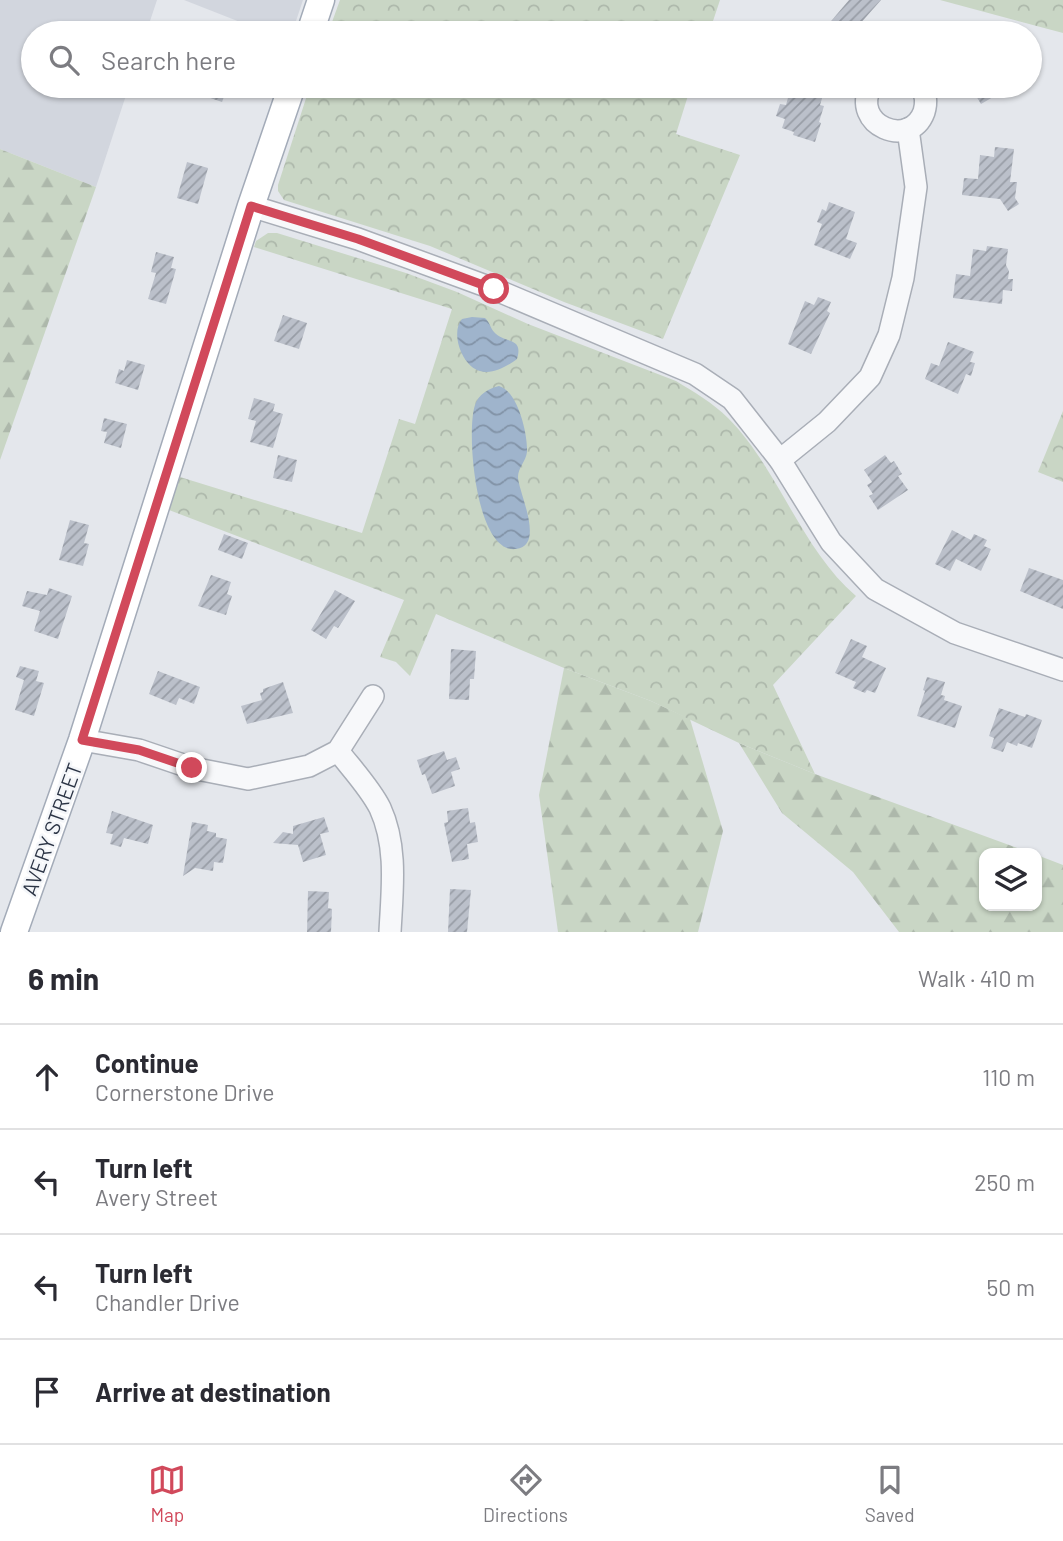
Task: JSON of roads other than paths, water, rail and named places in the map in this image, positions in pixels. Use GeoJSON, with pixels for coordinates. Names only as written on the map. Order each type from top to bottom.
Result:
{"type":"FeatureCollection","features":[{"type":"Feature","properties":{"kind":"main road"},"geometry":{"type":"LineString","coordinates":[[314,21],[321,0]]}},
{"type":"Feature","properties":{"kind":"main road","name":"AVERY STREET"},"geometry":{"type":"LineString","coordinates":[[14,932],[82,740],[251,206],[288,98]]}},
{"type":"Feature","properties":{"kind":"street"},"geometry":{"type":"LineString","coordinates":[[867,98],[868,111],[874,121],[892,131],[908,129],[916,124],[923,115],[926,98]]}},
{"type":"Feature","properties":{"kind":"street"},"geometry":{"type":"LineString","coordinates":[[780,460],[827,422],[870,377],[890,335],[903,278],[916,187],[908,129]]}},
{"type":"Feature","properties":{"kind":"street"},"geometry":{"type":"LineString","coordinates":[[251,206],[358,239],[494,289],[695,374],[732,399],[780,460],[831,542],[875,589],[956,633],[1063,670]]}},
{"type":"Feature","properties":{"kind":"street"},"geometry":{"type":"LineString","coordinates":[[82,740],[139,750],[192,768],[248,779],[309,766],[338,751],[373,696]]}},
{"type":"Feature","properties":{"kind":"street"},"geometry":{"type":"LineString","coordinates":[[338,751],[379,806],[389,830],[393,870],[390,932]]}},
{"type":"Feature","properties":{"kind":"water"},"geometry":{"type":"Polygon","coordinates":[[[485,318],[498,336],[515,344],[518,347],[517,359],[490,372],[480,371],[468,363],[460,348],[457,332],[462,319],[485,318]]]}},
{"type":"Feature","properties":{"kind":"water"},"geometry":{"type":"Polygon","coordinates":[[[499,386],[512,396],[524,425],[527,444],[518,477],[530,529],[525,546],[516,549],[502,545],[491,532],[483,512],[473,463],[472,419],[475,405],[484,393],[499,386]]]}}]}
